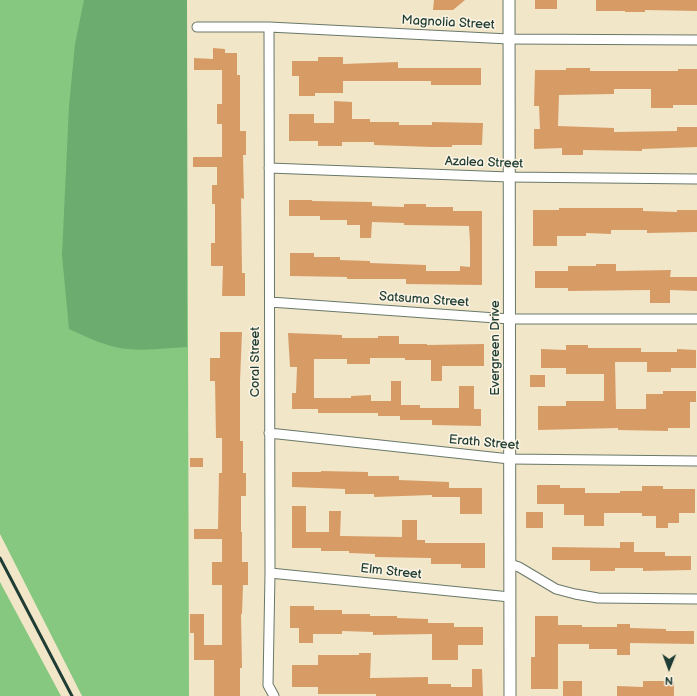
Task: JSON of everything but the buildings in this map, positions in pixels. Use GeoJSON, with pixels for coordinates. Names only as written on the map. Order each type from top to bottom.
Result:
{"type":"FeatureCollection","features":[{"type":"Feature","properties":{"kind":"street","name":"Evergreen Drive"},"geometry":{"type":"LineString","coordinates":[[509,0],[510,696]]}},
{"type":"Feature","properties":{"kind":"street","name":"Magnolia Street"},"geometry":{"type":"LineString","coordinates":[[197,27],[269,28],[509,39],[697,40]]}},
{"type":"Feature","properties":{"kind":"street","name":"Coral Street"},"geometry":{"type":"LineString","coordinates":[[269,28],[270,573],[268,685],[274,696]]}},
{"type":"Feature","properties":{"kind":"street","name":"Azalea Street"},"geometry":{"type":"LineString","coordinates":[[270,168],[509,177],[697,179]]}},
{"type":"Feature","properties":{"kind":"street","name":"Satsuma Street"},"geometry":{"type":"LineString","coordinates":[[270,302],[510,319],[697,319]]}},
{"type":"Feature","properties":{"kind":"street","name":"Erath Street"},"geometry":{"type":"LineString","coordinates":[[269,432],[510,459],[697,461]]}},
{"type":"Feature","properties":{"kind":"street"},"geometry":{"type":"LineString","coordinates":[[510,564],[519,567],[556,588],[598,598],[697,599]]}},
{"type":"Feature","properties":{"kind":"street","name":"Elm Street"},"geometry":{"type":"LineString","coordinates":[[270,573],[510,597]]}},
{"type":"Feature","properties":{"kind":"green space"},"geometry":{"type":"Polygon","coordinates":[[[0,0],[187,0],[189,696],[82,696],[0,534],[0,0]]]}},
{"type":"Feature","properties":{"kind":"green space"},"geometry":{"type":"Polygon","coordinates":[[[84,0],[187,0],[187,347],[135,350],[113,347],[69,329],[62,255],[69,106],[75,44],[84,0]]]}},
{"type":"Feature","properties":{"kind":"green space"},"geometry":{"type":"Polygon","coordinates":[[[0,582],[61,696],[0,696],[0,582]]]}},
{"type":"Feature","properties":{"kind":"railway"},"geometry":{"type":"LineString","coordinates":[[0,558],[72,696]]}}]}
